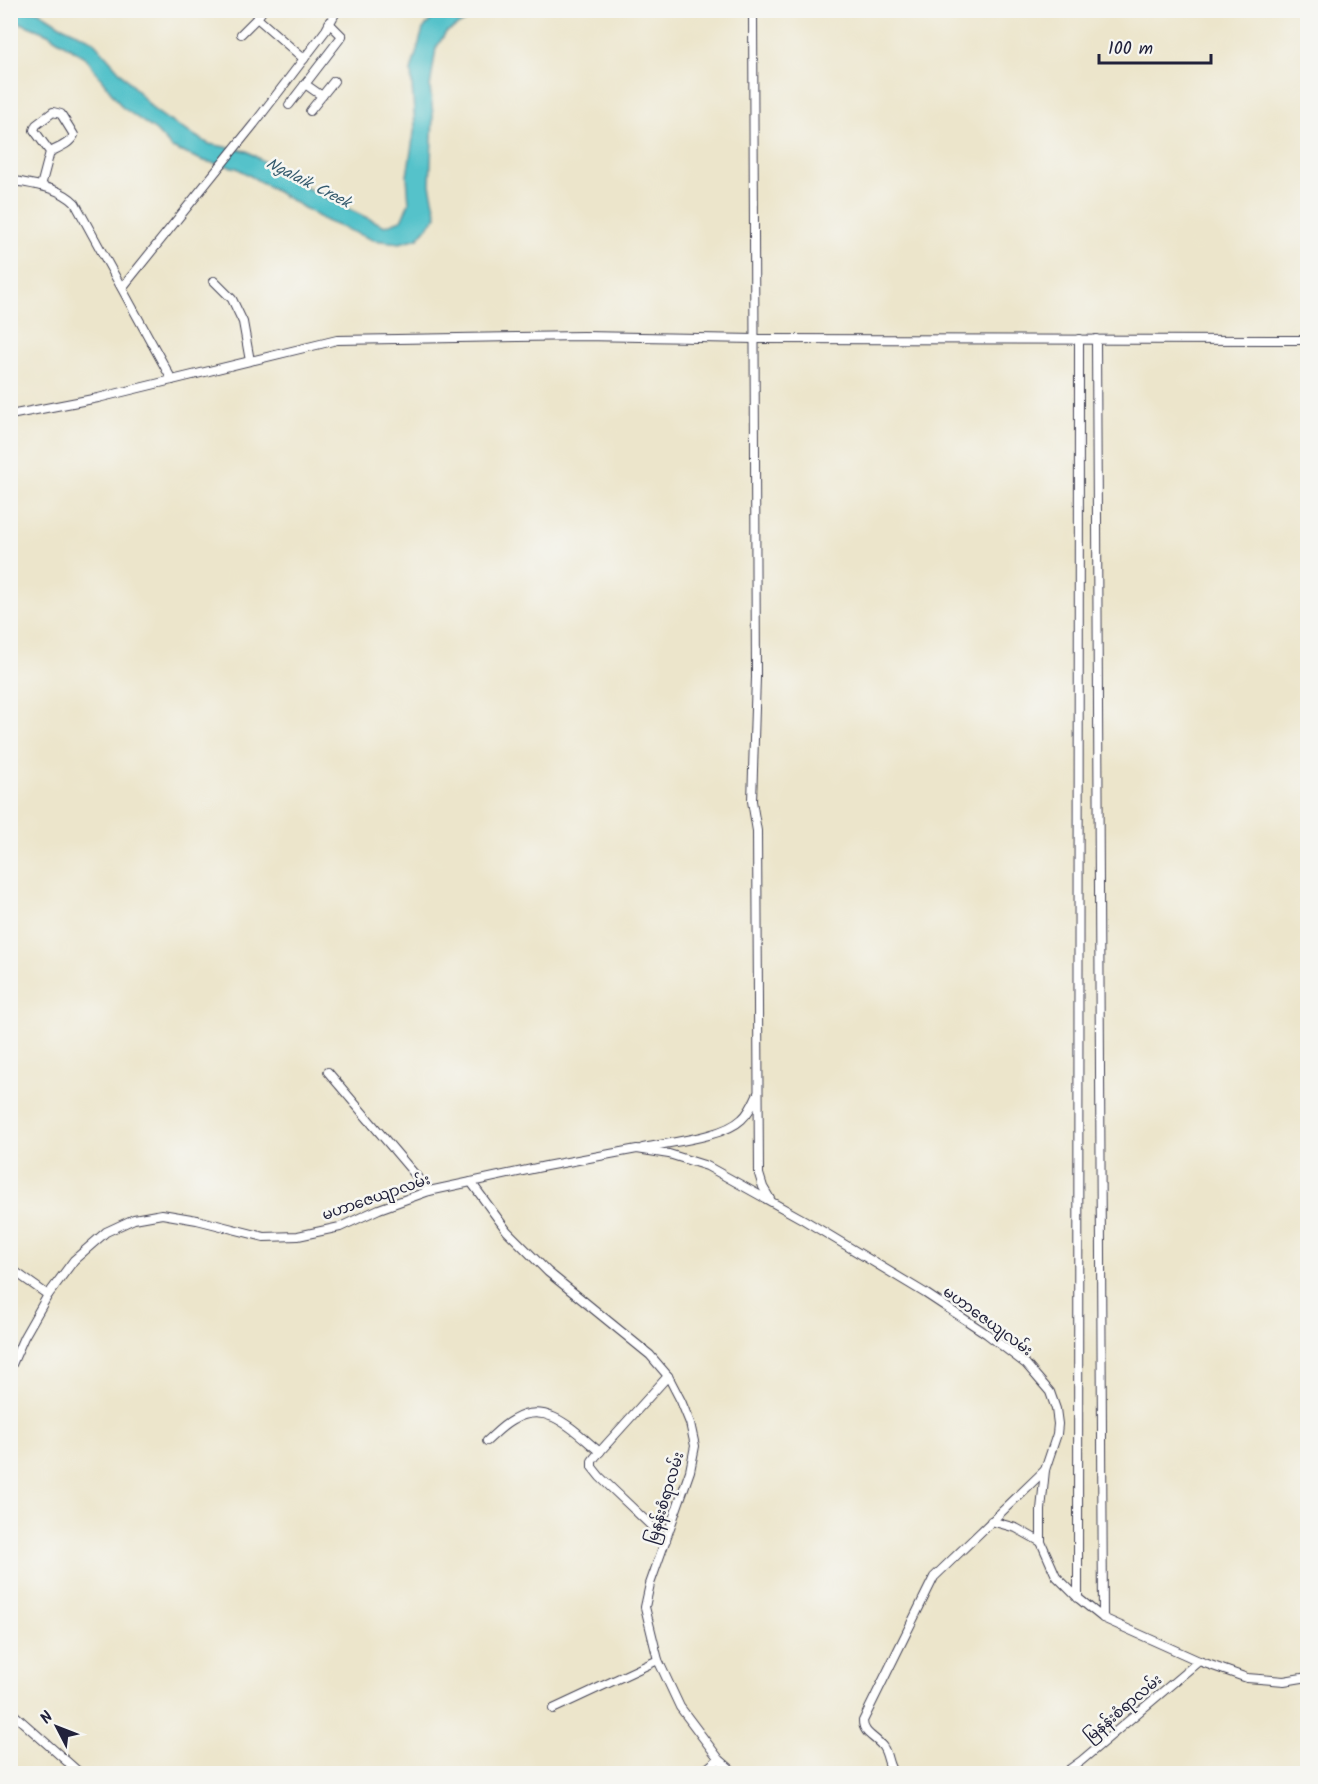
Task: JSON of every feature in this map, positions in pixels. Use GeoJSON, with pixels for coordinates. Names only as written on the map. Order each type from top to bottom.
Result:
{"type":"FeatureCollection","features":[{"type":"Feature","properties":{"kind":"street"},"geometry":{"type":"LineString","coordinates":[[241,34],[263,10]]}},
{"type":"Feature","properties":{"kind":"street"},"geometry":{"type":"LineString","coordinates":[[122,288],[254,124],[337,10]]}},
{"type":"Feature","properties":{"kind":"street"},"geometry":{"type":"LineString","coordinates":[[753,10],[756,677],[752,801],[757,831],[759,1174],[770,1201]]}},
{"type":"Feature","properties":{"kind":"street"},"geometry":{"type":"LineString","coordinates":[[257,18],[303,59]]}},
{"type":"Feature","properties":{"kind":"street"},"geometry":{"type":"LineString","coordinates":[[289,105],[342,36],[329,23]]}},
{"type":"Feature","properties":{"kind":"street"},"geometry":{"type":"LineString","coordinates":[[310,111],[334,81]]}},
{"type":"Feature","properties":{"kind":"street"},"geometry":{"type":"LineString","coordinates":[[305,84],[322,96]]}},
{"type":"Feature","properties":{"kind":"street"},"geometry":{"type":"LineString","coordinates":[[41,186],[50,152],[64,145],[74,135],[61,114],[53,112],[36,125],[34,130],[50,152]]}},
{"type":"Feature","properties":{"kind":"street"},"geometry":{"type":"LineString","coordinates":[[10,180],[54,189],[75,203],[172,380]]}},
{"type":"Feature","properties":{"kind":"street"},"geometry":{"type":"LineString","coordinates":[[214,281],[232,298],[243,322],[250,361]]}},
{"type":"Feature","properties":{"kind":"street"},"geometry":{"type":"LineString","coordinates":[[10,415],[98,398],[337,340],[583,336],[755,339],[1308,340]]}},
{"type":"Feature","properties":{"kind":"street"},"geometry":{"type":"LineString","coordinates":[[1078,1598],[1079,339]]}},
{"type":"Feature","properties":{"kind":"street"},"geometry":{"type":"LineString","coordinates":[[1096,339],[1102,1618]]}},
{"type":"Feature","properties":{"kind":"street"},"geometry":{"type":"LineString","coordinates":[[327,1072],[429,1191]]}},
{"type":"Feature","properties":{"kind":"street"},"geometry":{"type":"LineString","coordinates":[[637,1149],[718,1133],[730,1128],[743,1119],[759,1091]]}},
{"type":"Feature","properties":{"kind":"street","name":"မဟာဇေယျာလမ်း"},"geometry":{"type":"LineString","coordinates":[[10,1369],[24,1337],[48,1295],[74,1260],[106,1232],[134,1219],[162,1214],[198,1220],[264,1237],[298,1236],[340,1227],[379,1209],[429,1191],[637,1149],[669,1154],[707,1166],[745,1189]]}},
{"type":"Feature","properties":{"kind":"street","name":"မြနန်းစံရာလမ်း"},"geometry":{"type":"LineString","coordinates":[[471,1182],[507,1231],[548,1272],[650,1355],[668,1376],[681,1401],[690,1423],[695,1446],[690,1471],[650,1584],[645,1607],[658,1660],[680,1707],[719,1759],[736,1773]]}},
{"type":"Feature","properties":{"kind":"street","name":"မဟာဇေယျလမ်း"},"geometry":{"type":"LineString","coordinates":[[745,1189],[770,1201],[925,1293],[987,1334],[1026,1364],[1050,1392],[1058,1424],[1046,1470],[1041,1510],[1041,1542],[1056,1576],[1078,1598],[1102,1618],[1247,1678],[1284,1681],[1308,1677]]}},
{"type":"Feature","properties":{"kind":"street"},"geometry":{"type":"LineString","coordinates":[[10,1268],[48,1295]]}},
{"type":"Feature","properties":{"kind":"street"},"geometry":{"type":"LineString","coordinates":[[666,1540],[596,1473],[592,1467],[592,1461],[668,1376]]}},
{"type":"Feature","properties":{"kind":"street"},"geometry":{"type":"LineString","coordinates":[[487,1441],[514,1418],[526,1414],[546,1413],[559,1419],[600,1452]]}},
{"type":"Feature","properties":{"kind":"street"},"geometry":{"type":"LineString","coordinates":[[895,1773],[890,1769],[884,1748],[864,1729],[862,1721],[934,1577],[1046,1470]]}},
{"type":"Feature","properties":{"kind":"street"},"geometry":{"type":"LineString","coordinates":[[992,1521],[1016,1528],[1041,1542]]}},
{"type":"Feature","properties":{"kind":"street"},"geometry":{"type":"LineString","coordinates":[[553,1708],[658,1660]]}},
{"type":"Feature","properties":{"kind":"street","name":"မြနန်းစံရာလမ်း"},"geometry":{"type":"LineString","coordinates":[[1063,1773],[1081,1761],[1199,1660]]}},
{"type":"Feature","properties":{"kind":"street"},"geometry":{"type":"LineString","coordinates":[[10,1711],[81,1773]]}},
{"type":"Feature","properties":{"kind":"street"},"geometry":{"type":"LineString","coordinates":[[700,1773],[719,1759]]}},
{"type":"Feature","properties":{"kind":"water"},"geometry":{"type":"Polygon","coordinates":[[[10,11],[38,11],[60,25],[92,40],[154,110],[209,144],[247,151],[295,182],[385,226],[401,220],[409,203],[407,176],[415,126],[411,71],[423,29],[439,11],[482,11],[446,32],[436,48],[430,87],[433,115],[430,185],[437,216],[418,238],[400,243],[373,240],[326,221],[237,168],[204,161],[172,148],[156,131],[122,107],[86,58],[48,34],[11,19],[10,11]]]}},
{"type":"Feature","properties":{"kind":"water label","name":"Ngalaik Creek"},"geometry":{"type":"Point","coordinates":[309,182]}}]}
